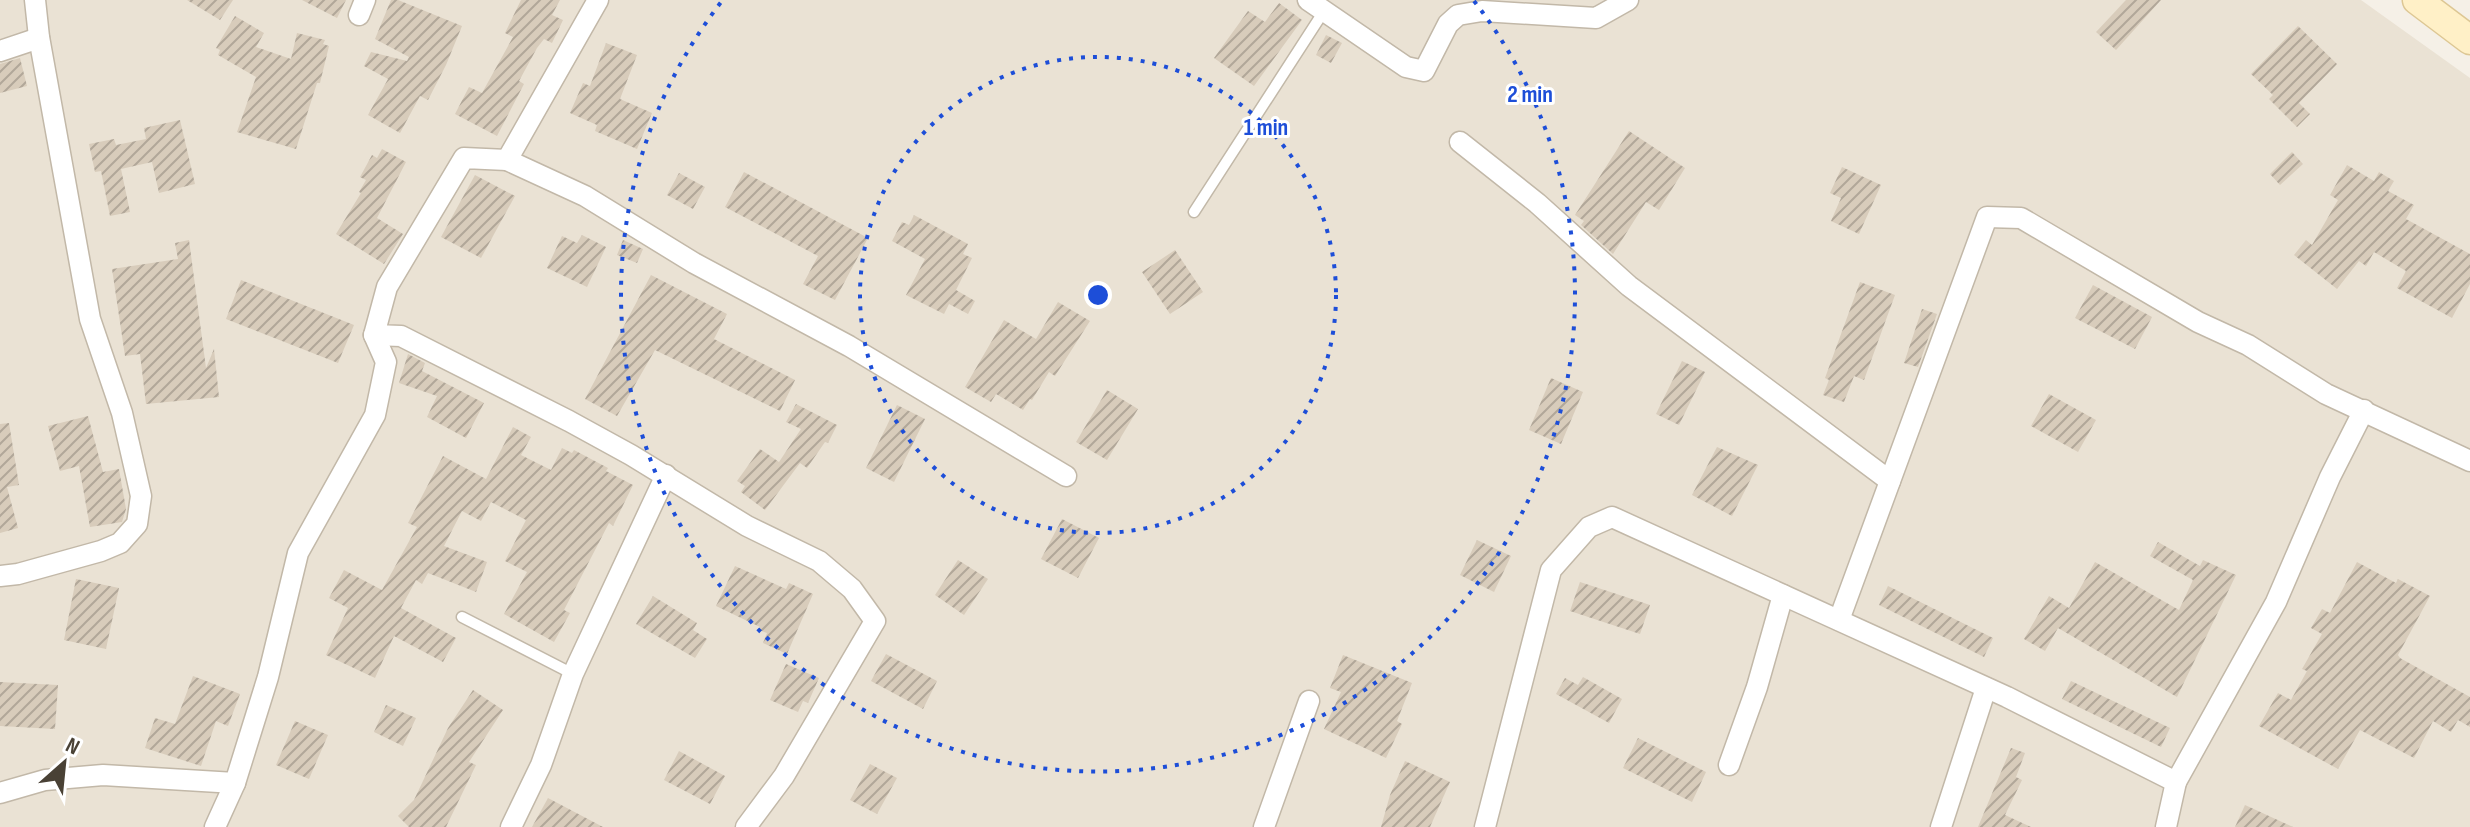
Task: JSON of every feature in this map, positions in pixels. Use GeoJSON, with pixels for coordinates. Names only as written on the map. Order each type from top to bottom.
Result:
{"type":"FeatureCollection","features":[{"type":"Feature","properties":{"kind":"main road"},"geometry":{"type":"LineString","coordinates":[[2417,0],[2470,40]]}},
{"type":"Feature","properties":{"kind":"street"},"geometry":{"type":"LineString","coordinates":[[0,576],[18,574],[120,543],[137,524],[141,496],[122,413],[90,319],[39,38],[35,0]]}},
{"type":"Feature","properties":{"kind":"street"},"geometry":{"type":"LineString","coordinates":[[507,160],[598,0]]}},
{"type":"Feature","properties":{"kind":"street"},"geometry":{"type":"LineString","coordinates":[[1316,5],[1406,67],[1424,71],[1448,24],[1458,15],[1482,11],[1596,18],[1628,0]]}},
{"type":"Feature","properties":{"kind":"street"},"geometry":{"type":"LineString","coordinates":[[0,51],[39,38]]}},
{"type":"Feature","properties":{"kind":"street"},"geometry":{"type":"LineString","coordinates":[[1460,142],[1537,203],[1629,286],[1890,481]]}},
{"type":"Feature","properties":{"kind":"street"},"geometry":{"type":"LineString","coordinates":[[215,827],[235,783],[272,661],[298,553],[375,415],[386,362],[374,335],[387,287],[464,158],[507,160],[585,196],[694,263],[849,346],[1066,476]]}},
{"type":"Feature","properties":{"kind":"street"},"geometry":{"type":"LineString","coordinates":[[1839,620],[1987,217],[2021,218],[2198,322],[2248,345],[2326,394],[2470,461]]}},
{"type":"Feature","properties":{"kind":"street"},"geometry":{"type":"LineString","coordinates":[[374,335],[401,336],[569,421],[666,475],[747,526],[819,561],[852,589],[875,621],[784,776],[746,827]]}},
{"type":"Feature","properties":{"kind":"street"},"geometry":{"type":"LineString","coordinates":[[2166,827],[2176,782],[2276,602],[2330,477],[2364,410]]}},
{"type":"Feature","properties":{"kind":"street"},"geometry":{"type":"LineString","coordinates":[[511,827],[541,765],[573,674],[666,475]]}},
{"type":"Feature","properties":{"kind":"street"},"geometry":{"type":"LineString","coordinates":[[1485,827],[1551,570],[1589,527],[1612,517],[1986,688],[2176,782]]}},
{"type":"Feature","properties":{"kind":"street"},"geometry":{"type":"LineString","coordinates":[[1729,765],[1757,687],[1783,595]]}},
{"type":"Feature","properties":{"kind":"street"},"geometry":{"type":"LineString","coordinates":[[1941,827],[1986,688]]}},
{"type":"Feature","properties":{"kind":"street"},"geometry":{"type":"LineString","coordinates":[[1264,827],[1309,701]]}},
{"type":"Feature","properties":{"kind":"street"},"geometry":{"type":"LineString","coordinates":[[0,793],[45,780],[103,775],[235,783]]}},
{"type":"Feature","properties":{"kind":"lane"},"geometry":{"type":"LineString","coordinates":[[1194,212],[1316,5]]}},
{"type":"Feature","properties":{"kind":"lane"},"geometry":{"type":"LineString","coordinates":[[462,617],[573,674]]}},
{"type":"Feature","properties":{"kind":"shaded area"},"geometry":{"type":"Polygon","coordinates":[[[0,0],[2361,0],[2470,78],[2470,827],[0,827],[0,0]]]}},
{"type":"Feature","properties":{"kind":"building"},"geometry":{"type":"Polygon","coordinates":[[[187,0],[233,0],[220,20],[187,0]]]}},
{"type":"Feature","properties":{"kind":"building"},"geometry":{"type":"Polygon","coordinates":[[[302,0],[346,0],[337,18],[302,0]]]}},
{"type":"Feature","properties":{"kind":"building"},"geometry":{"type":"Polygon","coordinates":[[[391,0],[398,0],[462,26],[428,100],[420,96],[400,133],[368,115],[388,79],[364,66],[371,52],[407,61],[409,57],[375,39],[391,0]]]}},
{"type":"Feature","properties":{"kind":"building"},"geometry":{"type":"Polygon","coordinates":[[[521,0],[560,0],[552,15],[563,20],[552,43],[544,39],[537,48],[519,81],[524,84],[497,136],[455,114],[469,87],[482,93],[513,37],[505,33],[521,0]]]}},
{"type":"Feature","properties":{"kind":"building"},"geometry":{"type":"Polygon","coordinates":[[[2126,0],[2161,0],[2116,50],[2096,32],[2126,0]]]}},
{"type":"Feature","properties":{"kind":"building"},"geometry":{"type":"Polygon","coordinates":[[[1279,3],[1302,20],[1254,86],[1214,58],[1248,11],[1265,22],[1279,3]]]}},
{"type":"Feature","properties":{"kind":"building"},"geometry":{"type":"Polygon","coordinates":[[[235,16],[264,33],[256,47],[291,59],[297,33],[325,40],[323,44],[329,46],[320,83],[317,83],[296,149],[237,132],[256,77],[218,55],[220,50],[216,48],[235,16]]]}},
{"type":"Feature","properties":{"kind":"building"},"geometry":{"type":"Polygon","coordinates":[[[2298,26],[2337,64],[2299,103],[2310,114],[2297,127],[2269,99],[2273,95],[2251,74],[2298,26]]]}},
{"type":"Feature","properties":{"kind":"building"},"geometry":{"type":"Polygon","coordinates":[[[1326,35],[1342,43],[1331,63],[1316,55],[1326,35]]]}},
{"type":"Feature","properties":{"kind":"building"},"geometry":{"type":"Polygon","coordinates":[[[606,43],[637,55],[620,99],[652,113],[637,149],[595,131],[597,125],[570,113],[583,83],[590,86],[606,43]]]}},
{"type":"Feature","properties":{"kind":"building"},"geometry":{"type":"Polygon","coordinates":[[[20,58],[27,86],[0,93],[0,64],[20,58]]]}},
{"type":"Feature","properties":{"kind":"building"},"geometry":{"type":"Polygon","coordinates":[[[180,120],[195,184],[159,193],[152,162],[121,169],[130,212],[110,216],[101,171],[95,172],[89,144],[114,139],[116,145],[146,139],[144,128],[180,120]]]}},
{"type":"Feature","properties":{"kind":"building"},"geometry":{"type":"Polygon","coordinates":[[[1629,131],[1685,168],[1659,210],[1646,202],[1613,254],[1581,225],[1584,221],[1575,215],[1629,131]]]}},
{"type":"Feature","properties":{"kind":"building"},"geometry":{"type":"Polygon","coordinates":[[[382,149],[406,162],[377,218],[403,234],[384,264],[336,234],[361,193],[366,180],[360,177],[372,155],[377,158],[382,149]]]}},
{"type":"Feature","properties":{"kind":"building"},"geometry":{"type":"Polygon","coordinates":[[[2292,152],[2303,164],[2280,185],[2270,174],[2292,152]]]}},
{"type":"Feature","properties":{"kind":"building"},"geometry":{"type":"Polygon","coordinates":[[[2347,165],[2374,181],[2379,172],[2394,181],[2388,191],[2414,205],[2406,219],[2470,254],[2470,284],[2452,318],[2397,288],[2406,271],[2374,252],[2366,266],[2359,261],[2337,289],[2294,255],[2306,240],[2312,245],[2338,200],[2330,195],[2347,165]]]}},
{"type":"Feature","properties":{"kind":"building"},"geometry":{"type":"Polygon","coordinates":[[[1842,167],[1881,185],[1859,234],[1831,221],[1841,198],[1830,193],[1842,167]]]}},
{"type":"Feature","properties":{"kind":"building"},"geometry":{"type":"Polygon","coordinates":[[[744,172],[868,238],[835,300],[803,284],[818,256],[725,207],[744,172]]]}},
{"type":"Feature","properties":{"kind":"building"},"geometry":{"type":"Polygon","coordinates":[[[679,173],[705,187],[693,209],[667,195],[679,173]]]}},
{"type":"Feature","properties":{"kind":"building"},"geometry":{"type":"Polygon","coordinates":[[[475,175],[515,196],[481,258],[441,237],[475,175]]]}},
{"type":"Feature","properties":{"kind":"building"},"geometry":{"type":"Polygon","coordinates":[[[914,215],[968,244],[963,254],[972,258],[956,290],[975,301],[968,314],[949,304],[944,314],[906,295],[925,259],[892,241],[902,222],[909,225],[914,215]]]}},
{"type":"Feature","properties":{"kind":"building"},"geometry":{"type":"Polygon","coordinates":[[[582,235],[606,247],[587,287],[547,268],[562,236],[577,243],[582,235]]]}},
{"type":"Feature","properties":{"kind":"building"},"geometry":{"type":"Polygon","coordinates":[[[189,240],[206,368],[214,349],[219,397],[146,404],[140,354],[125,356],[112,269],[178,259],[175,243],[189,240]]]}},
{"type":"Feature","properties":{"kind":"building"},"geometry":{"type":"Polygon","coordinates":[[[623,240],[643,249],[637,263],[617,255],[623,240]]]}},
{"type":"Feature","properties":{"kind":"building"},"geometry":{"type":"Polygon","coordinates":[[[1175,250],[1203,292],[1170,314],[1142,272],[1175,250]]]}},
{"type":"Feature","properties":{"kind":"building"},"geometry":{"type":"Polygon","coordinates":[[[651,275],[727,314],[714,339],[795,380],[780,411],[655,350],[617,416],[585,399],[651,275]]]}},
{"type":"Feature","properties":{"kind":"building"},"geometry":{"type":"Polygon","coordinates":[[[241,280],[354,325],[338,363],[226,319],[241,280]]]}},
{"type":"Feature","properties":{"kind":"building"},"geometry":{"type":"Polygon","coordinates":[[[1860,282],[1895,295],[1864,380],[1854,376],[1844,402],[1823,395],[1829,380],[1825,378],[1860,282]]]}},
{"type":"Feature","properties":{"kind":"building"},"geometry":{"type":"Polygon","coordinates":[[[2093,285],[2152,317],[2135,349],[2075,318],[2093,285]]]}},
{"type":"Feature","properties":{"kind":"building"},"geometry":{"type":"Polygon","coordinates":[[[1058,302],[1090,321],[1055,376],[1049,372],[1023,410],[996,394],[991,402],[965,387],[1004,320],[1036,339],[1058,302]]]}},
{"type":"Feature","properties":{"kind":"building"},"geometry":{"type":"Polygon","coordinates":[[[1922,309],[1937,314],[1918,367],[1904,363],[1922,309]]]}},
{"type":"Feature","properties":{"kind":"building"},"geometry":{"type":"Polygon","coordinates":[[[408,354],[425,363],[422,371],[484,403],[466,438],[427,417],[437,396],[399,383],[408,354]]]}},
{"type":"Feature","properties":{"kind":"building"},"geometry":{"type":"Polygon","coordinates":[[[1682,361],[1705,372],[1679,425],[1656,414],[1682,361]]]}},
{"type":"Feature","properties":{"kind":"building"},"geometry":{"type":"Polygon","coordinates":[[[1551,378],[1583,392],[1561,444],[1529,430],[1551,378]]]}},
{"type":"Feature","properties":{"kind":"building"},"geometry":{"type":"Polygon","coordinates":[[[1107,390],[1138,409],[1107,460],[1076,442],[1107,390]]]}},
{"type":"Feature","properties":{"kind":"building"},"geometry":{"type":"Polygon","coordinates":[[[2049,394],[2096,420],[2078,452],[2031,426],[2049,394]]]}},
{"type":"Feature","properties":{"kind":"building"},"geometry":{"type":"Polygon","coordinates":[[[796,404],[837,425],[828,443],[825,442],[807,468],[800,463],[765,510],[741,492],[745,486],[737,481],[760,449],[779,462],[801,429],[786,422],[796,404]]]}},
{"type":"Feature","properties":{"kind":"building"},"geometry":{"type":"Polygon","coordinates":[[[897,405],[925,419],[894,482],[866,468],[897,405]]]}},
{"type":"Feature","properties":{"kind":"building"},"geometry":{"type":"Polygon","coordinates":[[[88,416],[103,472],[119,469],[126,509],[122,522],[90,527],[79,466],[60,471],[48,426],[88,416]]]}},
{"type":"Feature","properties":{"kind":"building"},"geometry":{"type":"Polygon","coordinates":[[[9,423],[19,485],[7,487],[18,528],[0,533],[0,424],[9,423]]]}},
{"type":"Feature","properties":{"kind":"building"},"geometry":{"type":"Polygon","coordinates":[[[513,427],[531,437],[521,455],[551,470],[562,448],[572,453],[574,450],[633,485],[613,526],[609,523],[564,610],[570,613],[554,642],[504,614],[527,572],[505,561],[526,520],[491,502],[481,521],[462,511],[444,546],[487,562],[476,592],[428,573],[422,584],[416,580],[401,608],[456,638],[443,662],[394,636],[375,678],[326,655],[348,608],[329,598],[344,570],[382,590],[417,527],[408,523],[443,456],[486,479],[513,427]]]}},
{"type":"Feature","properties":{"kind":"building"},"geometry":{"type":"Polygon","coordinates":[[[1717,447],[1758,465],[1732,516],[1692,495],[1717,447]]]}},
{"type":"Feature","properties":{"kind":"building"},"geometry":{"type":"Polygon","coordinates":[[[1062,519],[1099,538],[1078,578],[1041,559],[1062,519]]]}},
{"type":"Feature","properties":{"kind":"building"},"geometry":{"type":"Polygon","coordinates":[[[1477,540],[1511,556],[1494,592],[1460,575],[1477,540]]]}},
{"type":"Feature","properties":{"kind":"building"},"geometry":{"type":"Polygon","coordinates":[[[2158,542],[2200,566],[2203,560],[2236,575],[2177,697],[2058,628],[2045,651],[2024,639],[2049,596],[2069,608],[2095,562],[2179,610],[2193,580],[2150,556],[2158,542]]]}},
{"type":"Feature","properties":{"kind":"building"},"geometry":{"type":"Polygon","coordinates":[[[958,560],[988,579],[964,615],[935,595],[958,560]]]}},
{"type":"Feature","properties":{"kind":"building"},"geometry":{"type":"Polygon","coordinates":[[[2357,562],[2396,583],[2398,579],[2430,596],[2398,655],[2470,697],[2470,727],[2458,720],[2451,732],[2433,721],[2414,758],[2360,730],[2338,769],[2259,726],[2278,693],[2291,700],[2307,671],[2302,669],[2322,634],[2311,628],[2322,609],[2330,613],[2357,562]]]}},
{"type":"Feature","properties":{"kind":"building"},"geometry":{"type":"Polygon","coordinates":[[[735,566],[786,589],[789,583],[813,594],[787,654],[763,643],[767,633],[759,630],[760,627],[716,606],[735,566]]]}},
{"type":"Feature","properties":{"kind":"building"},"geometry":{"type":"Polygon","coordinates":[[[76,579],[119,588],[106,649],[64,640],[76,579]]]}},
{"type":"Feature","properties":{"kind":"building"},"geometry":{"type":"Polygon","coordinates":[[[1580,582],[1650,605],[1640,634],[1570,611],[1580,582]]]}},
{"type":"Feature","properties":{"kind":"building"},"geometry":{"type":"Polygon","coordinates":[[[1888,586],[1993,638],[1984,657],[1879,605],[1888,586]]]}},
{"type":"Feature","properties":{"kind":"building"},"geometry":{"type":"Polygon","coordinates":[[[653,596],[697,623],[693,630],[707,639],[695,658],[636,624],[653,596]]]}},
{"type":"Feature","properties":{"kind":"building"},"geometry":{"type":"Polygon","coordinates":[[[886,654],[937,681],[923,709],[871,681],[886,654]]]}},
{"type":"Feature","properties":{"kind":"building"},"geometry":{"type":"Polygon","coordinates":[[[1343,655],[1412,683],[1397,721],[1402,724],[1386,758],[1324,729],[1341,692],[1330,688],[1343,655]]]}},
{"type":"Feature","properties":{"kind":"building"},"geometry":{"type":"Polygon","coordinates":[[[786,664],[819,678],[808,703],[803,701],[798,712],[770,700],[786,664]]]}},
{"type":"Feature","properties":{"kind":"building"},"geometry":{"type":"Polygon","coordinates":[[[193,676],[240,694],[228,726],[216,721],[201,766],[145,748],[155,718],[175,724],[193,676]]]}},
{"type":"Feature","properties":{"kind":"building"},"geometry":{"type":"Polygon","coordinates":[[[1583,677],[1622,699],[1609,723],[1556,694],[1565,678],[1578,685],[1583,677]]]}},
{"type":"Feature","properties":{"kind":"building"},"geometry":{"type":"Polygon","coordinates":[[[2071,681],[2170,728],[2161,747],[2062,699],[2071,681]]]}},
{"type":"Feature","properties":{"kind":"building"},"geometry":{"type":"Polygon","coordinates":[[[0,682],[58,685],[55,729],[0,726],[0,682]]]}},
{"type":"Feature","properties":{"kind":"building"},"geometry":{"type":"Polygon","coordinates":[[[473,690],[503,710],[469,762],[476,765],[446,827],[409,827],[398,816],[414,800],[448,728],[473,690]]]}},
{"type":"Feature","properties":{"kind":"building"},"geometry":{"type":"Polygon","coordinates":[[[386,705],[416,718],[403,746],[374,732],[386,705]]]}},
{"type":"Feature","properties":{"kind":"building"},"geometry":{"type":"Polygon","coordinates":[[[295,721],[328,735],[309,779],[276,765],[295,721]]]}},
{"type":"Feature","properties":{"kind":"building"},"geometry":{"type":"Polygon","coordinates":[[[1638,738],[1706,772],[1692,802],[1623,768],[1638,738]]]}},
{"type":"Feature","properties":{"kind":"building"},"geometry":{"type":"Polygon","coordinates":[[[2011,748],[2025,753],[2016,777],[2022,780],[2005,815],[2031,827],[1978,827],[2011,748]]]}},
{"type":"Feature","properties":{"kind":"building"},"geometry":{"type":"Polygon","coordinates":[[[679,751],[725,776],[710,804],[664,780],[679,751]]]}},
{"type":"Feature","properties":{"kind":"building"},"geometry":{"type":"Polygon","coordinates":[[[1405,761],[1450,782],[1430,827],[1381,827],[1390,795],[1405,761]]]}},
{"type":"Feature","properties":{"kind":"building"},"geometry":{"type":"Polygon","coordinates":[[[870,764],[897,778],[877,814],[850,800],[870,764]]]}},
{"type":"Feature","properties":{"kind":"building"},"geometry":{"type":"Polygon","coordinates":[[[548,798],[603,827],[532,827],[548,798]]]}},
{"type":"Feature","properties":{"kind":"building"},"geometry":{"type":"Polygon","coordinates":[[[2245,805],[2293,827],[2235,827],[2245,805]]]}}]}
